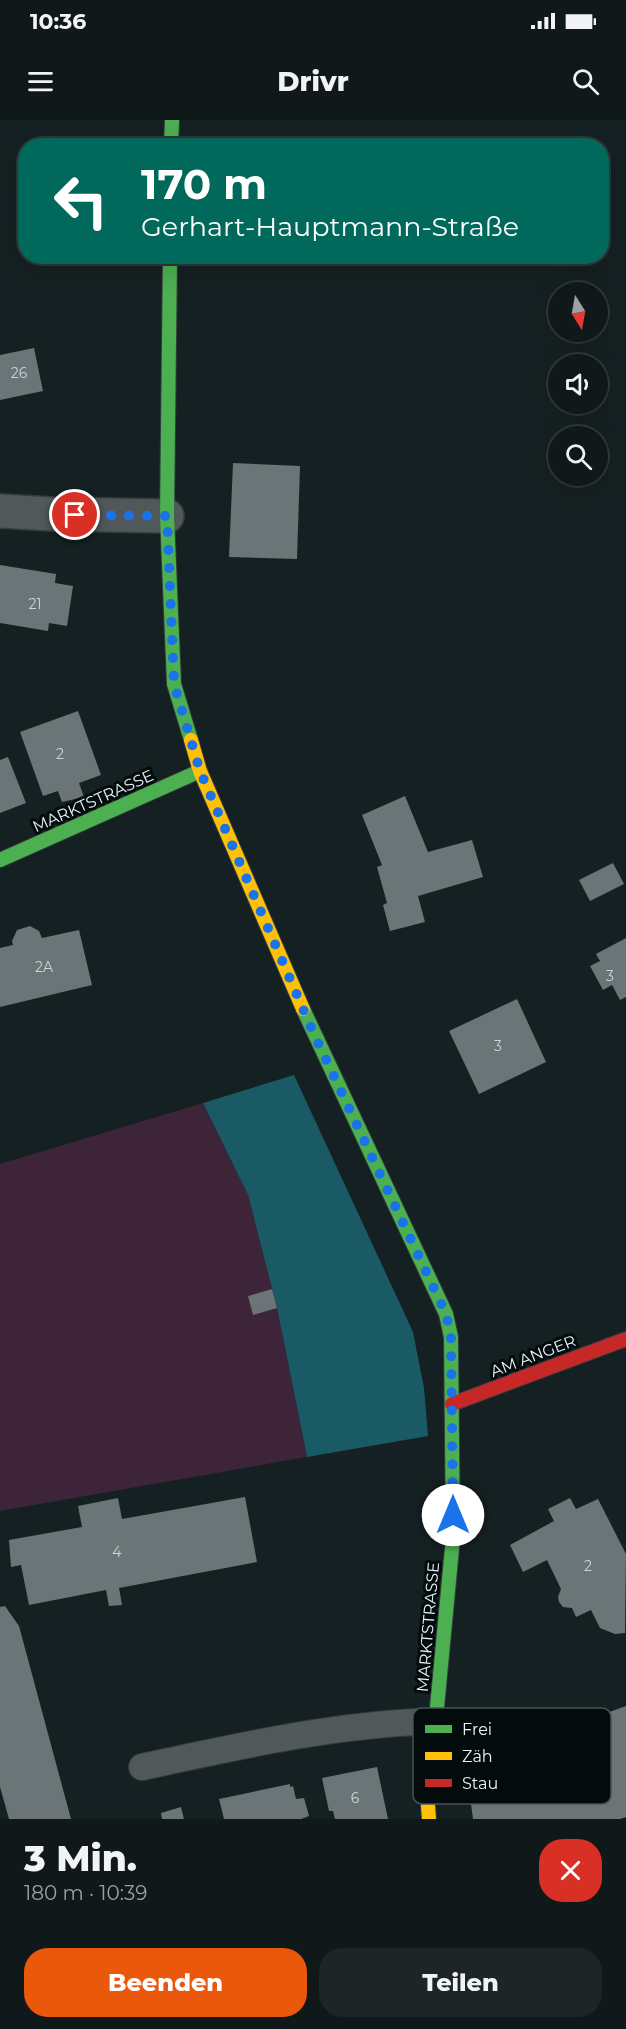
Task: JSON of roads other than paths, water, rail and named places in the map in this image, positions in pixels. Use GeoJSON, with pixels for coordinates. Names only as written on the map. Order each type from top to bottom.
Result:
{"type":"FeatureCollection","features":[{"type":"Feature","properties":{"kind":"street"},"geometry":{"type":"LineString","coordinates":[[171,138],[172,120]]}},
{"type":"Feature","properties":{"kind":"street","name":"MARKTSTRASSE"},"geometry":{"type":"LineString","coordinates":[[170,264],[167,516],[174,684],[200,771],[313,1032],[446,1314],[451,1337],[453,1538],[437,1708]]}},
{"type":"Feature","properties":{"kind":"street"},"geometry":{"type":"LineString","coordinates":[[0,511],[167,516]]}},
{"type":"Feature","properties":{"kind":"street","name":"MARKTSTRASSE"},"geometry":{"type":"LineString","coordinates":[[0,860],[200,771]]}},
{"type":"Feature","properties":{"kind":"street","name":"AM ANGER"},"geometry":{"type":"LineString","coordinates":[[452,1404],[626,1339]]}},
{"type":"Feature","properties":{"kind":"street","name":"MARKTSTRASSE"},"geometry":{"type":"LineString","coordinates":[[428,1804],[429,1819]]}},
{"type":"Feature","properties":{"kind":"lane"},"geometry":{"type":"LineString","coordinates":[[142,1767],[266,1740],[386,1722],[413,1721]]}},
{"type":"Feature","properties":{"kind":"water"},"geometry":{"type":"Polygon","coordinates":[[[294,1075],[413,1332],[424,1388],[428,1436],[307,1457],[277,1308],[248,1195],[203,1103],[294,1075]]]}}]}
